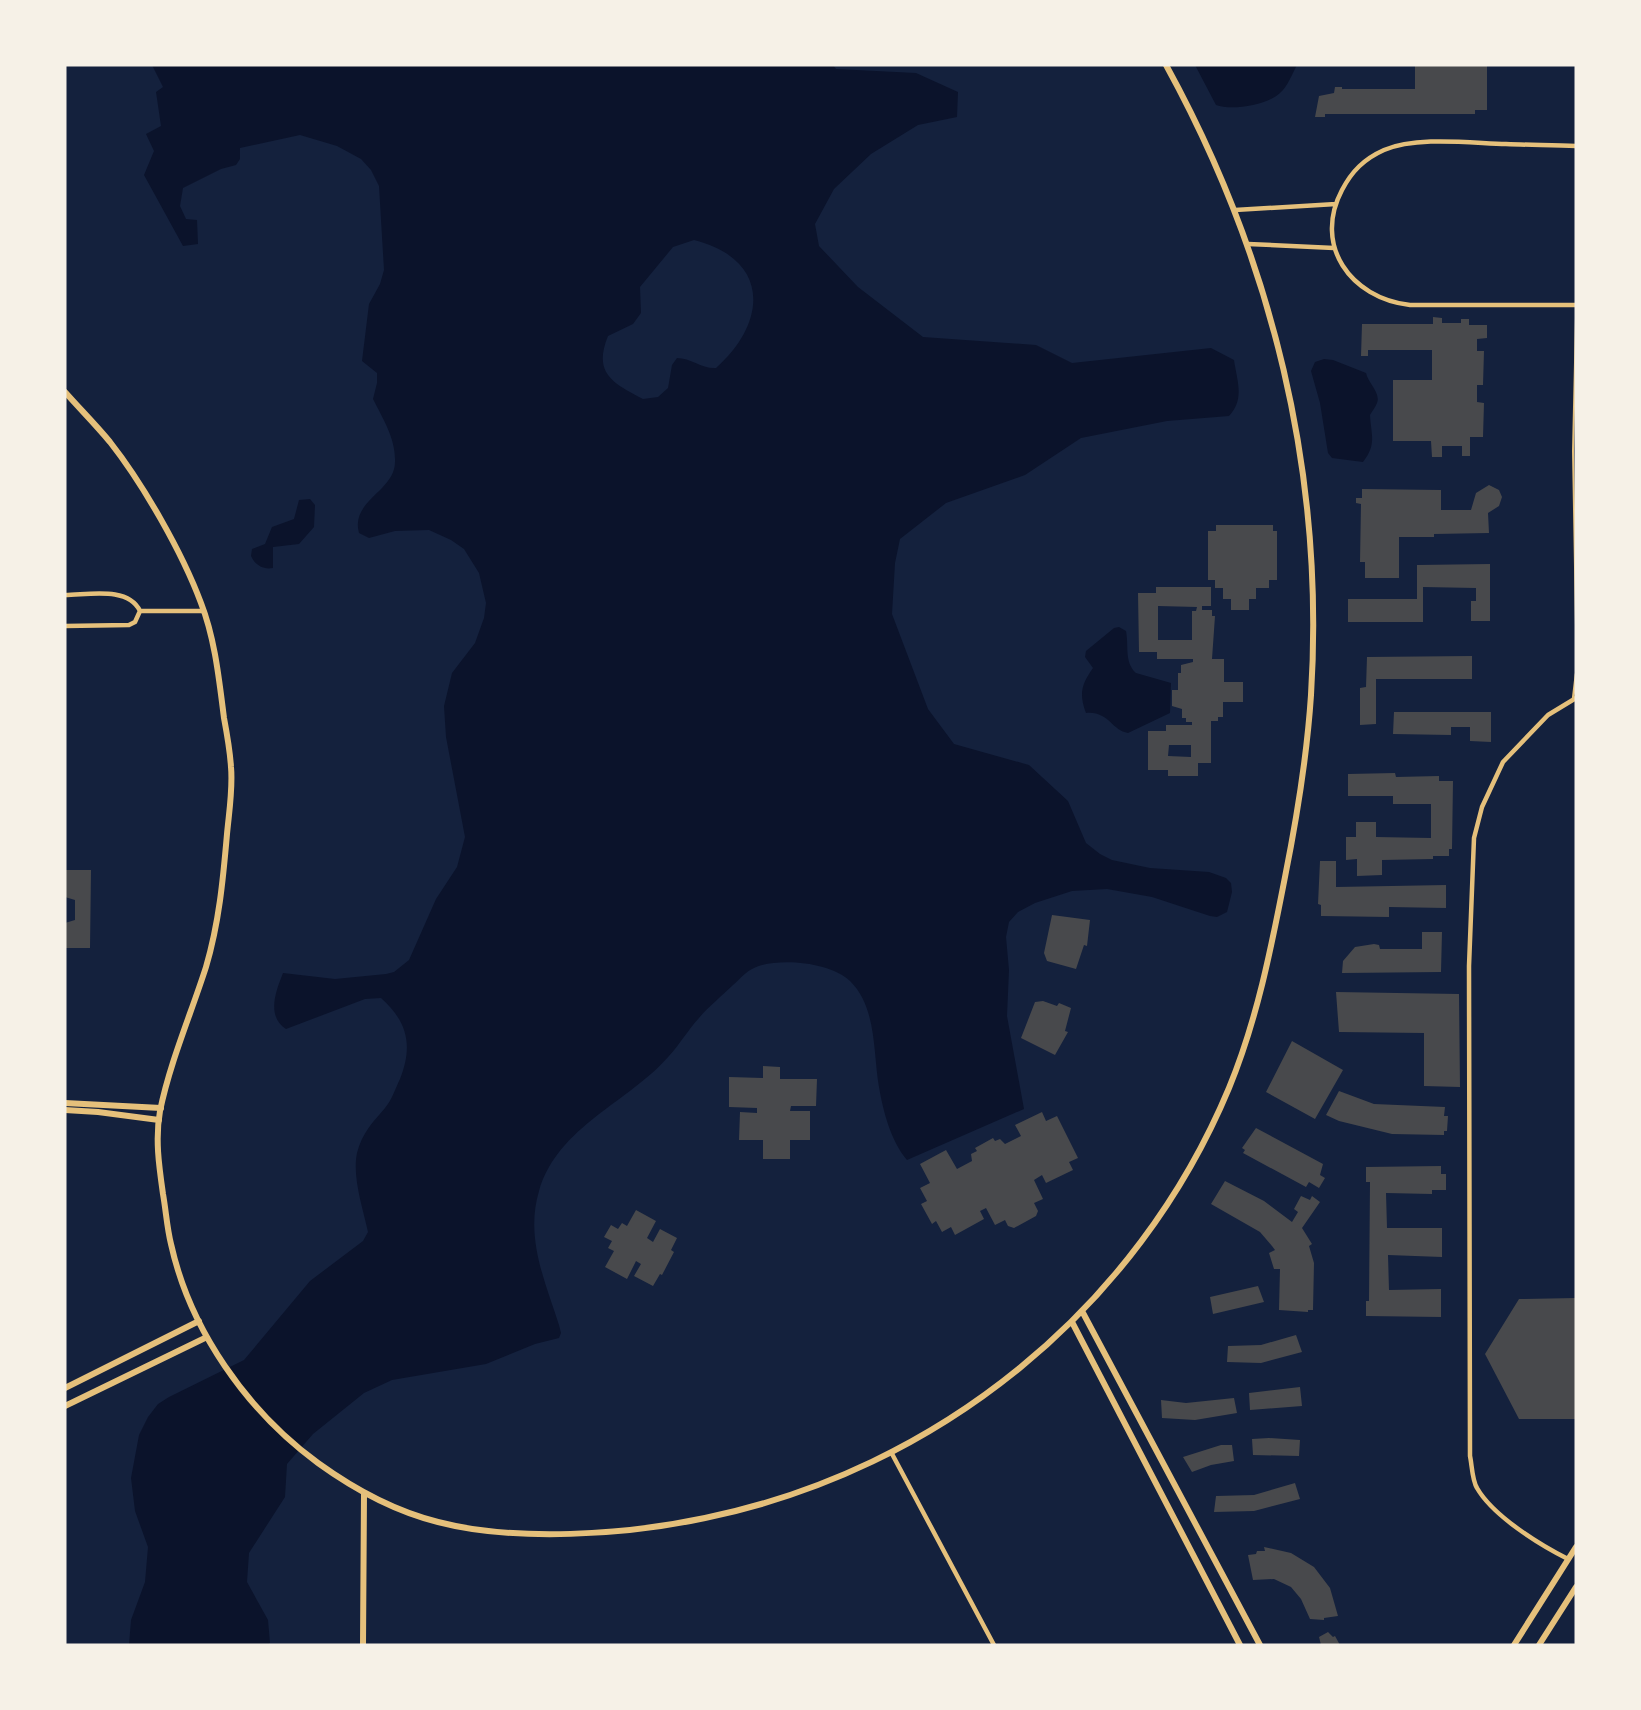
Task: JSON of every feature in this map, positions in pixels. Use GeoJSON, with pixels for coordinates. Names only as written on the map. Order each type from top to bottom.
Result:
{"type":"FeatureCollection","features":[{"type":"Feature","properties":{"kind":"street"},"geometry":{"type":"LineString","coordinates":[[65,392],[126,464],[161,521],[204,611],[217,664],[232,774],[221,901],[206,967],[161,1108],[157,1150],[170,1242],[179,1274],[207,1337],[253,1404],[273,1425],[315,1461],[364,1493],[399,1510],[453,1526],[541,1533],[613,1532],[687,1522],[758,1506],[833,1480],[945,1422],[1014,1373],[1072,1322],[1138,1248],[1192,1162],[1227,1092],[1264,982],[1300,797],[1309,720],[1313,664],[1310,534],[1301,452],[1269,310],[1248,244],[1209,148],[1166,65]]}},
{"type":"Feature","properties":{"kind":"street"},"geometry":{"type":"LineString","coordinates":[[1576,146],[1453,143],[1405,144],[1386,149],[1357,166],[1349,176],[1330,223],[1334,248],[1343,266],[1360,285],[1390,302],[1410,305],[1576,305]]}},
{"type":"Feature","properties":{"kind":"street"},"geometry":{"type":"LineString","coordinates":[[1235,210],[1336,204]]}},
{"type":"Feature","properties":{"kind":"street"},"geometry":{"type":"LineString","coordinates":[[1248,244],[1334,248]]}},
{"type":"Feature","properties":{"kind":"street"},"geometry":{"type":"LineString","coordinates":[[65,595],[123,595],[132,600],[140,611]]}},
{"type":"Feature","properties":{"kind":"street"},"geometry":{"type":"LineString","coordinates":[[140,611],[204,611]]}},
{"type":"Feature","properties":{"kind":"street"},"geometry":{"type":"LineString","coordinates":[[65,626],[129,625],[135,622],[140,611]]}},
{"type":"Feature","properties":{"kind":"street"},"geometry":{"type":"LineString","coordinates":[[1568,1559],[1537,1542],[1507,1520],[1476,1487],[1470,1456],[1469,967],[1474,840],[1482,807],[1503,762],[1548,715],[1575,699]]}},
{"type":"Feature","properties":{"kind":"street"},"geometry":{"type":"LineString","coordinates":[[65,1103],[161,1108]]}},
{"type":"Feature","properties":{"kind":"street"},"geometry":{"type":"LineString","coordinates":[[65,1110],[159,1120]]}},
{"type":"Feature","properties":{"kind":"street"},"geometry":{"type":"LineString","coordinates":[[1082,1311],[1260,1645]]}},
{"type":"Feature","properties":{"kind":"street"},"geometry":{"type":"LineString","coordinates":[[65,1388],[199,1321]]}},
{"type":"Feature","properties":{"kind":"street"},"geometry":{"type":"LineString","coordinates":[[1072,1322],[1240,1645]]}},
{"type":"Feature","properties":{"kind":"street"},"geometry":{"type":"LineString","coordinates":[[65,1406],[207,1337]]}},
{"type":"Feature","properties":{"kind":"street"},"geometry":{"type":"LineString","coordinates":[[891,1452],[994,1645]]}},
{"type":"Feature","properties":{"kind":"street"},"geometry":{"type":"LineString","coordinates":[[363,1645],[364,1493]]}},
{"type":"Feature","properties":{"kind":"street"},"geometry":{"type":"LineString","coordinates":[[1514,1645],[1576,1546]]}},
{"type":"Feature","properties":{"kind":"street"},"geometry":{"type":"LineString","coordinates":[[1539,1645],[1576,1587]]}},
{"type":"Feature","properties":{"kind":"lane"},"geometry":{"type":"LineString","coordinates":[[1575,699],[1576,674]]}},
{"type":"Feature","properties":{"kind":"path"},"geometry":{"type":"LineString","coordinates":[[1576,318],[1573,451],[1576,625]]}},
{"type":"Feature","properties":{"kind":"water"},"geometry":{"type":"Polygon","coordinates":[[[152,65],[833,65],[836,69],[916,73],[958,92],[957,117],[918,125],[871,154],[834,189],[815,224],[819,246],[858,287],[923,337],[1036,345],[1072,363],[1211,348],[1234,360],[1239,390],[1237,403],[1229,416],[1167,421],[1081,438],[1025,475],[946,503],[900,539],[895,563],[892,614],[928,709],[954,744],[1029,765],[1068,801],[1086,843],[1112,860],[1150,868],[1209,872],[1226,878],[1231,883],[1232,892],[1227,912],[1217,917],[1210,916],[1152,897],[1107,889],[1072,891],[1035,903],[1018,912],[1009,922],[1006,937],[1009,970],[1007,1016],[1024,1109],[907,1160],[888,1125],[879,1087],[869,1017],[859,992],[850,981],[830,969],[804,963],[776,963],[748,971],[703,1014],[652,1073],[578,1132],[548,1168],[535,1208],[535,1242],[561,1333],[559,1338],[535,1344],[486,1364],[392,1380],[364,1393],[313,1434],[287,1464],[285,1497],[249,1553],[247,1582],[268,1620],[270,1643],[267,1645],[129,1645],[131,1620],[145,1582],[148,1547],[135,1511],[131,1478],[139,1435],[158,1404],[244,1360],[310,1281],[363,1241],[368,1232],[357,1182],[357,1153],[372,1123],[392,1098],[400,1079],[407,1045],[402,1025],[381,998],[365,999],[286,1029],[276,1017],[274,1003],[283,973],[335,979],[386,974],[394,972],[409,960],[436,899],[457,867],[465,837],[446,737],[444,706],[452,673],[475,643],[486,603],[479,573],[464,549],[451,540],[429,530],[395,531],[369,538],[359,533],[361,512],[388,481],[395,462],[391,437],[373,399],[377,373],[362,361],[369,304],[384,270],[379,186],[371,170],[361,159],[337,146],[300,135],[240,148],[240,159],[236,165],[221,169],[183,188],[180,206],[186,219],[197,220],[198,244],[183,246],[144,175],[154,151],[146,134],[161,126],[156,92],[163,87],[152,65]],[[694,240],[673,247],[640,287],[641,313],[633,324],[608,336],[604,349],[604,368],[622,388],[643,399],[658,397],[668,388],[672,365],[677,358],[716,368],[733,350],[745,331],[752,312],[753,294],[748,277],[737,262],[719,249],[694,240]]]}},
{"type":"Feature","properties":{"kind":"water"},"geometry":{"type":"Polygon","coordinates":[[[1195,65],[1297,65],[1280,93],[1267,101],[1240,107],[1223,107],[1216,105],[1195,65]]]}},
{"type":"Feature","properties":{"kind":"water"},"geometry":{"type":"Polygon","coordinates":[[[1324,359],[1366,373],[1377,396],[1377,403],[1370,415],[1372,444],[1363,462],[1332,458],[1328,453],[1320,403],[1311,371],[1315,362],[1324,359]]]}},
{"type":"Feature","properties":{"kind":"water"},"geometry":{"type":"Polygon","coordinates":[[[310,499],[315,505],[314,527],[299,544],[273,547],[273,568],[257,564],[251,556],[252,549],[265,544],[272,527],[294,519],[299,500],[310,499]]]}},
{"type":"Feature","properties":{"kind":"water"},"geometry":{"type":"Polygon","coordinates":[[[1119,627],[1126,631],[1128,659],[1132,669],[1136,673],[1171,683],[1170,713],[1128,733],[1100,715],[1086,713],[1082,700],[1084,685],[1093,668],[1085,657],[1086,651],[1114,628],[1119,627]]]}},
{"type":"Feature","properties":{"kind":"building"},"geometry":{"type":"Polygon","coordinates":[[[1415,65],[1487,65],[1487,110],[1475,110],[1475,114],[1325,114],[1325,117],[1315,117],[1319,96],[1334,93],[1335,87],[1415,89],[1415,65]]]}},
{"type":"Feature","properties":{"kind":"building"},"geometry":{"type":"Polygon","coordinates":[[[1433,317],[1442,318],[1442,323],[1461,323],[1461,319],[1469,319],[1469,325],[1487,325],[1487,338],[1477,339],[1477,351],[1484,351],[1483,385],[1477,385],[1477,402],[1484,403],[1483,437],[1470,437],[1470,456],[1462,456],[1462,446],[1442,446],[1442,457],[1432,457],[1431,441],[1393,441],[1393,380],[1432,380],[1432,350],[1368,350],[1368,356],[1361,356],[1362,324],[1433,324],[1433,317]]]}},
{"type":"Feature","properties":{"kind":"building"},"geometry":{"type":"Polygon","coordinates":[[[1489,485],[1499,490],[1502,497],[1499,506],[1488,513],[1489,533],[1399,537],[1399,578],[1365,578],[1365,562],[1360,562],[1361,504],[1356,503],[1356,498],[1362,498],[1362,489],[1441,490],[1441,510],[1471,510],[1476,493],[1489,485]]]}},
{"type":"Feature","properties":{"kind":"building"},"geometry":{"type":"Polygon","coordinates":[[[1216,525],[1273,525],[1273,531],[1277,531],[1277,580],[1269,580],[1269,588],[1256,588],[1256,599],[1249,599],[1249,610],[1231,610],[1231,599],[1223,599],[1223,588],[1215,588],[1215,580],[1208,580],[1208,531],[1216,531],[1216,525]]]}},
{"type":"Feature","properties":{"kind":"building"},"geometry":{"type":"Polygon","coordinates":[[[1490,564],[1490,621],[1471,621],[1471,601],[1476,601],[1476,588],[1423,587],[1423,622],[1348,622],[1348,599],[1417,599],[1417,565],[1490,564]]]}},
{"type":"Feature","properties":{"kind":"building"},"geometry":{"type":"Polygon","coordinates":[[[1156,587],[1211,587],[1211,606],[1202,606],[1202,610],[1212,610],[1212,616],[1215,616],[1212,659],[1224,659],[1224,682],[1243,682],[1243,702],[1223,702],[1223,717],[1218,717],[1218,721],[1211,721],[1211,763],[1198,763],[1198,776],[1168,776],[1168,770],[1148,770],[1148,731],[1166,731],[1166,725],[1192,725],[1192,722],[1186,722],[1186,718],[1182,718],[1182,709],[1172,706],[1172,690],[1178,690],[1181,665],[1193,662],[1193,659],[1157,659],[1157,652],[1139,652],[1138,593],[1156,593],[1156,587]],[[1158,606],[1158,640],[1192,640],[1192,611],[1196,611],[1197,607],[1158,606]],[[1169,745],[1168,756],[1191,757],[1191,745],[1169,745]]]}},
{"type":"Feature","properties":{"kind":"building"},"geometry":{"type":"Polygon","coordinates":[[[1472,656],[1472,679],[1376,679],[1376,724],[1360,725],[1360,688],[1366,687],[1367,657],[1472,656]]]}},
{"type":"Feature","properties":{"kind":"building"},"geometry":{"type":"Polygon","coordinates":[[[1394,712],[1491,712],[1491,742],[1470,741],[1470,727],[1451,727],[1451,735],[1393,734],[1394,712]]]}},
{"type":"Feature","properties":{"kind":"building"},"geometry":{"type":"Polygon","coordinates":[[[1395,773],[1396,777],[1439,776],[1439,781],[1453,781],[1452,849],[1449,849],[1449,856],[1433,856],[1433,859],[1382,860],[1382,875],[1357,876],[1357,859],[1346,860],[1346,837],[1356,837],[1356,822],[1376,822],[1376,837],[1431,838],[1431,804],[1393,804],[1393,796],[1348,796],[1348,774],[1395,773]]]}},
{"type":"Feature","properties":{"kind":"building"},"geometry":{"type":"Polygon","coordinates":[[[1320,861],[1336,861],[1336,887],[1446,885],[1446,908],[1389,907],[1389,917],[1321,916],[1321,905],[1318,904],[1320,861]]]}},
{"type":"Feature","properties":{"kind":"building"},"geometry":{"type":"Polygon","coordinates":[[[65,870],[91,870],[90,948],[65,948],[65,923],[75,920],[75,900],[65,897],[65,870]]]}},
{"type":"Feature","properties":{"kind":"building"},"geometry":{"type":"Polygon","coordinates":[[[1052,915],[1090,920],[1087,946],[1084,945],[1076,969],[1047,961],[1044,953],[1052,915]]]}},
{"type":"Feature","properties":{"kind":"building"},"geometry":{"type":"Polygon","coordinates":[[[1422,932],[1442,932],[1441,972],[1342,973],[1343,961],[1355,947],[1374,944],[1379,945],[1380,949],[1422,949],[1422,932]]]}},
{"type":"Feature","properties":{"kind":"building"},"geometry":{"type":"Polygon","coordinates":[[[1336,992],[1459,994],[1460,1087],[1424,1086],[1424,1033],[1339,1032],[1336,992]]]}},
{"type":"Feature","properties":{"kind":"building"},"geometry":{"type":"Polygon","coordinates":[[[1043,1001],[1071,1008],[1065,1031],[1068,1032],[1055,1055],[1021,1038],[1035,1002],[1043,1001]]]}},
{"type":"Feature","properties":{"kind":"building"},"geometry":{"type":"Polygon","coordinates":[[[1292,1041],[1343,1070],[1315,1119],[1266,1092],[1292,1041]]]}},
{"type":"Feature","properties":{"kind":"building"},"geometry":{"type":"Polygon","coordinates":[[[763,1066],[780,1067],[780,1079],[817,1079],[816,1106],[791,1106],[790,1111],[810,1111],[810,1140],[790,1140],[790,1159],[763,1159],[763,1140],[739,1140],[740,1112],[757,1113],[757,1108],[729,1107],[729,1077],[763,1078],[763,1066]]]}},
{"type":"Feature","properties":{"kind":"building"},"geometry":{"type":"Polygon","coordinates":[[[1339,1091],[1374,1104],[1445,1107],[1444,1116],[1448,1116],[1447,1131],[1444,1131],[1444,1135],[1392,1134],[1339,1121],[1326,1115],[1339,1091]]]}},
{"type":"Feature","properties":{"kind":"building"},"geometry":{"type":"Polygon","coordinates":[[[1042,1112],[1046,1121],[1057,1116],[1078,1158],[1069,1162],[1073,1170],[1046,1183],[1042,1175],[1034,1180],[1043,1199],[1034,1203],[1038,1211],[1036,1216],[1014,1228],[1008,1226],[1005,1220],[995,1225],[986,1208],[980,1211],[984,1219],[955,1235],[951,1227],[942,1232],[936,1221],[932,1224],[921,1204],[927,1201],[920,1188],[930,1183],[920,1164],[946,1150],[957,1169],[972,1161],[971,1154],[977,1151],[975,1148],[993,1138],[995,1141],[1000,1139],[1005,1144],[1021,1136],[1015,1125],[1042,1112]]]}},
{"type":"Feature","properties":{"kind":"building"},"geometry":{"type":"Polygon","coordinates":[[[1256,1128],[1323,1164],[1320,1175],[1325,1178],[1319,1188],[1309,1182],[1306,1187],[1243,1153],[1245,1150],[1242,1148],[1256,1128]]]}},
{"type":"Feature","properties":{"kind":"building"},"geometry":{"type":"Polygon","coordinates":[[[1441,1166],[1441,1174],[1446,1174],[1446,1190],[1432,1190],[1432,1194],[1386,1193],[1387,1228],[1442,1228],[1442,1257],[1388,1255],[1389,1290],[1441,1289],[1441,1317],[1366,1316],[1366,1301],[1369,1301],[1370,1182],[1366,1182],[1366,1167],[1441,1166]]]}},
{"type":"Feature","properties":{"kind":"building"},"geometry":{"type":"Polygon","coordinates":[[[1225,1181],[1264,1201],[1292,1222],[1298,1212],[1294,1209],[1301,1196],[1310,1200],[1312,1196],[1320,1202],[1302,1228],[1312,1244],[1309,1246],[1314,1263],[1313,1310],[1279,1310],[1280,1269],[1274,1269],[1269,1253],[1275,1250],[1260,1232],[1211,1204],[1225,1181]]]}},
{"type":"Feature","properties":{"kind":"building"},"geometry":{"type":"Polygon","coordinates":[[[636,1210],[656,1221],[647,1238],[653,1242],[660,1229],[677,1238],[671,1250],[674,1252],[653,1286],[634,1276],[641,1264],[636,1261],[627,1279],[605,1267],[614,1251],[608,1248],[612,1241],[604,1237],[611,1225],[618,1229],[622,1223],[627,1226],[636,1210]]]}},
{"type":"Feature","properties":{"kind":"building"},"geometry":{"type":"Polygon","coordinates":[[[1258,1286],[1264,1302],[1213,1314],[1210,1297],[1258,1286]]]}},
{"type":"Feature","properties":{"kind":"building"},"geometry":{"type":"Polygon","coordinates":[[[1576,1298],[1576,1419],[1519,1419],[1485,1354],[1519,1299],[1576,1298]]]}},
{"type":"Feature","properties":{"kind":"building"},"geometry":{"type":"Polygon","coordinates":[[[1296,1335],[1302,1352],[1261,1363],[1227,1362],[1228,1346],[1261,1345],[1296,1335]]]}},
{"type":"Feature","properties":{"kind":"building"},"geometry":{"type":"Polygon","coordinates":[[[1300,1387],[1302,1406],[1250,1410],[1249,1393],[1300,1387]]]}},
{"type":"Feature","properties":{"kind":"building"},"geometry":{"type":"Polygon","coordinates":[[[1234,1398],[1237,1413],[1195,1420],[1162,1418],[1161,1400],[1186,1403],[1234,1398]]]}},
{"type":"Feature","properties":{"kind":"building"},"geometry":{"type":"Polygon","coordinates":[[[1252,1439],[1300,1440],[1299,1456],[1253,1455],[1252,1439]]]}},
{"type":"Feature","properties":{"kind":"building"},"geometry":{"type":"Polygon","coordinates":[[[1221,1445],[1232,1445],[1234,1461],[1192,1472],[1183,1457],[1221,1445]]]}},
{"type":"Feature","properties":{"kind":"building"},"geometry":{"type":"Polygon","coordinates":[[[1295,1483],[1300,1499],[1254,1511],[1214,1512],[1216,1496],[1254,1495],[1295,1483]]]}},
{"type":"Feature","properties":{"kind":"building"},"geometry":{"type":"Polygon","coordinates":[[[1264,1547],[1291,1553],[1314,1567],[1330,1588],[1338,1616],[1324,1620],[1310,1619],[1301,1599],[1291,1587],[1274,1579],[1253,1580],[1248,1555],[1265,1551],[1264,1547]]]}},
{"type":"Feature","properties":{"kind":"building"},"geometry":{"type":"Polygon","coordinates":[[[1328,1632],[1335,1636],[1340,1645],[1321,1645],[1319,1637],[1328,1632]]]}}]}
